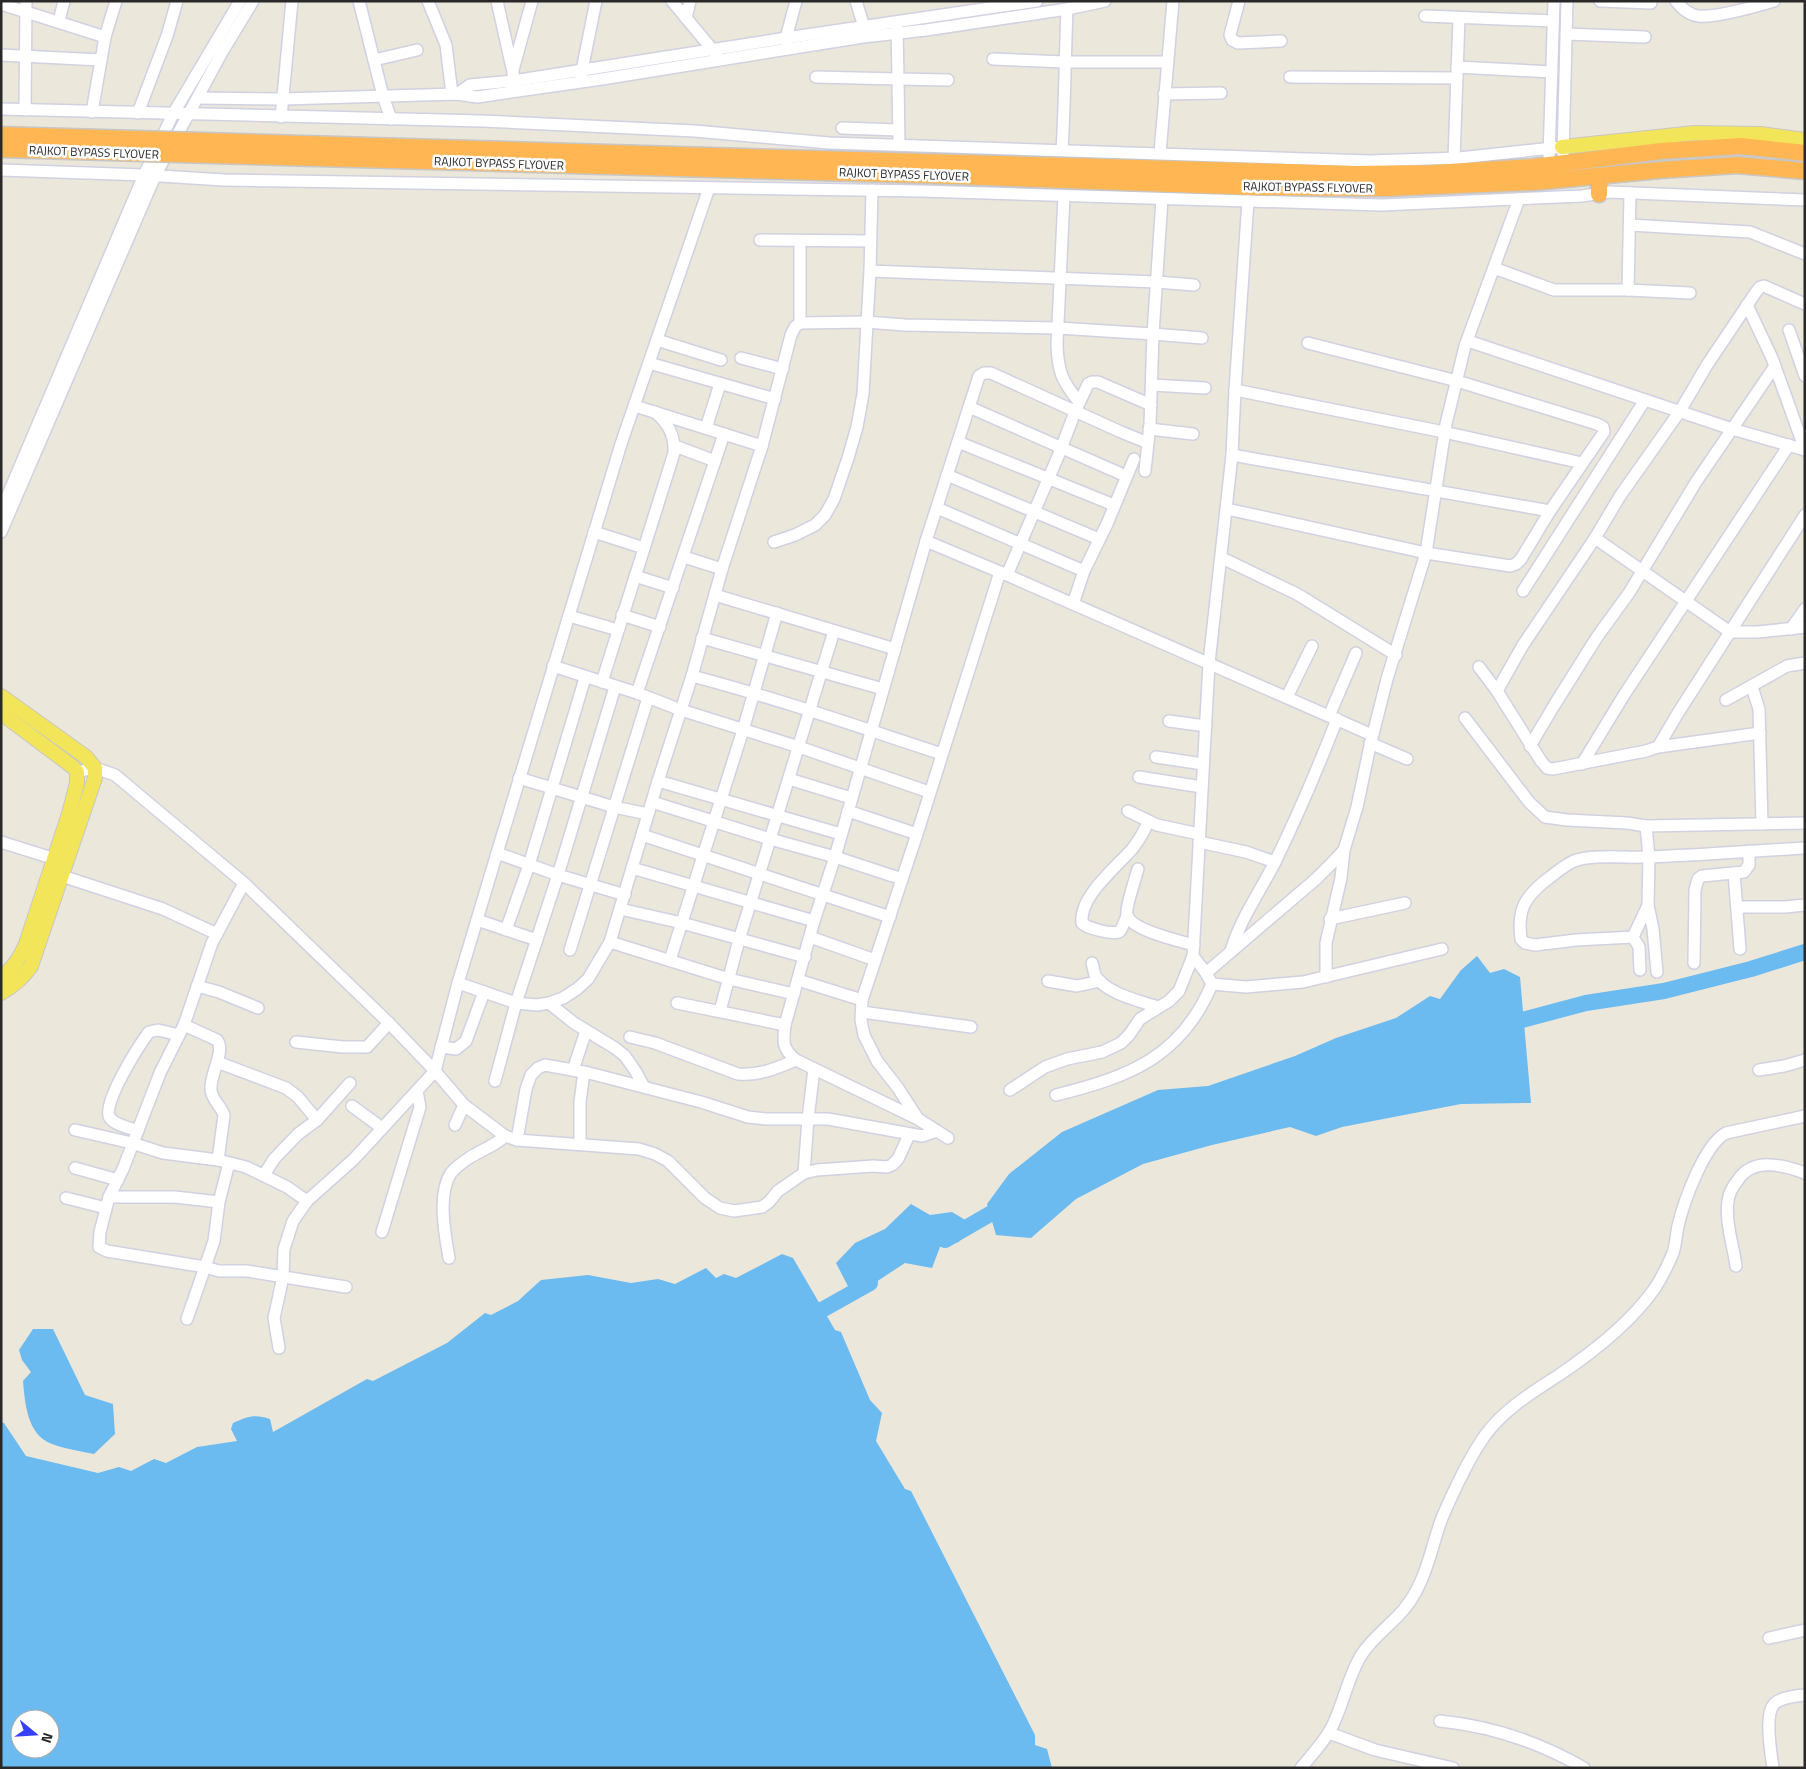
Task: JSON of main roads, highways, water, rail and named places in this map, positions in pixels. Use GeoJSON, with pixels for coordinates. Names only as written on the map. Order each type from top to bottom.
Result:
{"type":"FeatureCollection","features":[{"type":"Feature","properties":{"kind":"highway","name":"RAJKOT BYPASS FLYOVER"},"geometry":{"type":"LineString","coordinates":[[1,135],[746,163],[927,175],[1255,187],[1386,188],[1468,185],[1737,165],[1805,171]]}},
{"type":"Feature","properties":{"kind":"highway","name":"RAJKOT BYPASS FLYOVER"},"geometry":{"type":"LineString","coordinates":[[1,149],[1354,174],[1433,172],[1556,156],[1602,158],[1662,151],[1741,146],[1805,153]]}},
{"type":"Feature","properties":{"kind":"highway"},"geometry":{"type":"LineString","coordinates":[[1599,176],[1599,194]]}},
{"type":"Feature","properties":{"kind":"main road"},"geometry":{"type":"LineString","coordinates":[[1556,156],[1696,133],[1760,134],[1805,140]]}},
{"type":"Feature","properties":{"kind":"main road"},"geometry":{"type":"LineString","coordinates":[[1,696],[86,758],[95,768],[95,778],[31,966],[18,981],[1,994]]}},
{"type":"Feature","properties":{"kind":"main road"},"geometry":{"type":"LineString","coordinates":[[1,713],[64,758],[77,772],[77,783],[55,859],[23,951],[9,972],[1,978]]}},
{"type":"Feature","properties":{"kind":"water"},"geometry":{"type":"Polygon","coordinates":[[[1477,956],[1490,973],[1504,969],[1520,977],[1531,1103],[1461,1104],[1342,1127],[1316,1136],[1290,1127],[1212,1145],[1143,1164],[1076,1199],[1031,1238],[996,1235],[987,1204],[1009,1174],[1062,1132],[1158,1090],[1208,1086],[1295,1056],[1336,1038],[1396,1018],[1430,996],[1440,999],[1461,970],[1477,956]]]}},
{"type":"Feature","properties":{"kind":"water"},"geometry":{"type":"Polygon","coordinates":[[[911,1204],[930,1215],[952,1212],[967,1221],[959,1242],[940,1247],[932,1268],[905,1263],[876,1282],[868,1290],[852,1294],[836,1263],[855,1243],[885,1229],[911,1204]]]}},
{"type":"Feature","properties":{"kind":"water"},"geometry":{"type":"Polygon","coordinates":[[[782,1254],[793,1258],[835,1330],[841,1332],[870,1400],[882,1413],[876,1441],[905,1489],[911,1491],[1035,1735],[1035,1745],[1047,1749],[1052,1768],[1,1768],[1,1422],[4,1423],[26,1456],[98,1473],[119,1467],[131,1471],[154,1459],[166,1463],[197,1447],[237,1441],[231,1429],[233,1423],[247,1417],[256,1416],[270,1419],[273,1432],[367,1379],[373,1381],[447,1343],[485,1313],[491,1315],[518,1301],[541,1280],[588,1275],[631,1283],[658,1279],[675,1284],[706,1268],[716,1278],[724,1274],[736,1278],[782,1254]]]}},
{"type":"Feature","properties":{"kind":"water"},"geometry":{"type":"Polygon","coordinates":[[[33,1329],[53,1329],[85,1395],[113,1404],[115,1434],[94,1454],[52,1444],[44,1440],[32,1426],[26,1408],[23,1381],[31,1372],[22,1360],[19,1350],[33,1329]]]}},
{"type":"Feature","properties":{"kind":"waterway"},"geometry":{"type":"LineString","coordinates":[[1503,1025],[1586,1003],[1664,991],[1751,969],[1805,952]]}},
{"type":"Feature","properties":{"kind":"waterway"},"geometry":{"type":"LineString","coordinates":[[945,1240],[1009,1203]]}},
{"type":"Feature","properties":{"kind":"waterway"},"geometry":{"type":"LineString","coordinates":[[804,1320],[870,1283]]}}]}
